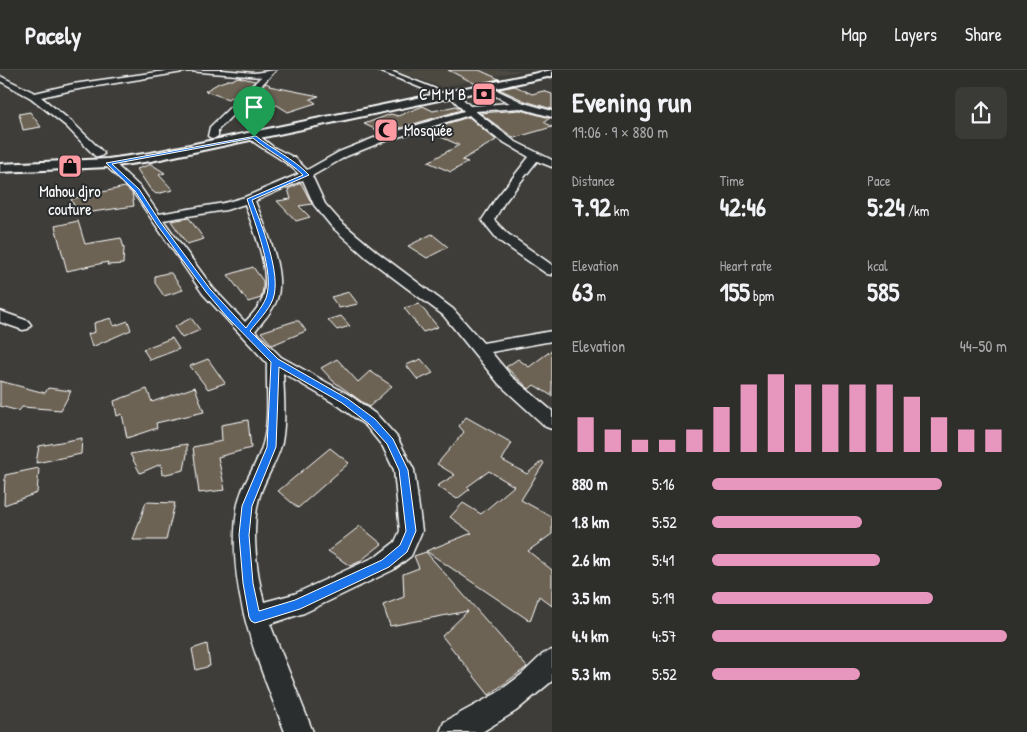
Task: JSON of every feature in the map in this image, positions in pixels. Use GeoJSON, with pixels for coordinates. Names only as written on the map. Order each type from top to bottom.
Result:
{"type":"FeatureCollection","features":[{"type":"Feature","properties":{"kind":"main road"},"geometry":{"type":"LineString","coordinates":[[104,158],[538,70]]}},
{"type":"Feature","properties":{"kind":"main road"},"geometry":{"type":"LineString","coordinates":[[1,167],[104,158],[151,157],[552,74]]}},
{"type":"Feature","properties":{"kind":"street"},"geometry":{"type":"LineString","coordinates":[[34,96],[73,87],[106,84],[186,70]]}},
{"type":"Feature","properties":{"kind":"street"},"geometry":{"type":"LineString","coordinates":[[192,70],[249,74],[271,71]]}},
{"type":"Feature","properties":{"kind":"street"},"geometry":{"type":"LineString","coordinates":[[381,70],[434,90]]}},
{"type":"Feature","properties":{"kind":"street"},"geometry":{"type":"LineString","coordinates":[[213,136],[213,129],[271,71]]}},
{"type":"Feature","properties":{"kind":"street"},"geometry":{"type":"LineString","coordinates":[[0,78],[34,96],[61,117],[138,190],[208,291],[246,332],[275,361],[345,401],[372,421],[390,442],[404,470],[411,531],[403,549],[385,563],[296,605],[255,617]]}},
{"type":"Feature","properties":{"kind":"street"},"geometry":{"type":"LineString","coordinates":[[484,87],[525,107]]}},
{"type":"Feature","properties":{"kind":"street"},"geometry":{"type":"LineString","coordinates":[[4,93],[24,90]]}},
{"type":"Feature","properties":{"kind":"street"},"geometry":{"type":"LineString","coordinates":[[453,94],[468,110],[512,145],[552,164]]}},
{"type":"Feature","properties":{"kind":"street"},"geometry":{"type":"LineString","coordinates":[[156,218],[226,206],[249,199],[306,175],[343,154],[378,140],[468,110],[525,107],[552,112]]}},
{"type":"Feature","properties":{"kind":"street"},"geometry":{"type":"LineString","coordinates":[[254,137],[269,149],[291,160],[306,175],[320,205],[336,224],[372,255],[448,312],[505,380],[552,422]]}},
{"type":"Feature","properties":{"kind":"street"},"geometry":{"type":"LineString","coordinates":[[535,157],[499,202],[488,220],[490,225],[503,237],[552,272]]}},
{"type":"Feature","properties":{"kind":"street"},"geometry":{"type":"LineString","coordinates":[[246,332],[269,299],[271,287],[270,261],[249,199]]}},
{"type":"Feature","properties":{"kind":"street"},"geometry":{"type":"LineString","coordinates":[[0,316],[23,325]]}},
{"type":"Feature","properties":{"kind":"street"},"geometry":{"type":"LineString","coordinates":[[479,349],[552,336]]}},
{"type":"Feature","properties":{"kind":"street"},"geometry":{"type":"LineString","coordinates":[[275,361],[272,447],[247,506],[244,535],[248,583],[255,617],[298,732]]}},
{"type":"Feature","properties":{"kind":"street"},"geometry":{"type":"LineString","coordinates":[[454,732],[508,702],[538,679],[552,663]]}},
{"type":"Feature","properties":{"kind":"shaded area"},"geometry":{"type":"Polygon","coordinates":[[[392,70],[524,70],[443,87],[392,70]]]}},
{"type":"Feature","properties":{"kind":"building"},"geometry":{"type":"Polygon","coordinates":[[[448,70],[479,70],[499,79],[476,84],[448,70]]]}},
{"type":"Feature","properties":{"kind":"building"},"geometry":{"type":"Polygon","coordinates":[[[238,77],[255,81],[236,99],[231,97],[228,99],[205,91],[219,83],[238,77]]]}},
{"type":"Feature","properties":{"kind":"building"},"geometry":{"type":"Polygon","coordinates":[[[266,83],[269,86],[319,96],[310,99],[316,103],[288,112],[277,105],[260,110],[246,104],[266,83]]]}},
{"type":"Feature","properties":{"kind":"building"},"geometry":{"type":"Polygon","coordinates":[[[515,86],[532,94],[543,91],[552,94],[552,109],[525,101],[499,89],[515,86]]]}},
{"type":"Feature","properties":{"kind":"building"},"geometry":{"type":"Polygon","coordinates":[[[423,106],[433,111],[456,106],[461,110],[383,133],[364,124],[391,114],[398,116],[423,106]]]}},
{"type":"Feature","properties":{"kind":"building"},"geometry":{"type":"Polygon","coordinates":[[[520,110],[550,118],[544,122],[552,127],[514,138],[480,113],[520,110]]]}},
{"type":"Feature","properties":{"kind":"building"},"geometry":{"type":"Polygon","coordinates":[[[30,112],[41,127],[23,130],[19,114],[30,112]]]}},
{"type":"Feature","properties":{"kind":"building"},"geometry":{"type":"Polygon","coordinates":[[[469,117],[496,140],[462,160],[468,162],[451,172],[428,162],[459,145],[425,130],[469,117]]]}},
{"type":"Feature","properties":{"kind":"building"},"geometry":{"type":"Polygon","coordinates":[[[151,164],[165,173],[159,175],[173,190],[156,194],[150,189],[137,169],[151,164]]]}},
{"type":"Feature","properties":{"kind":"building"},"geometry":{"type":"Polygon","coordinates":[[[301,183],[312,204],[299,206],[310,217],[296,221],[277,201],[291,199],[288,189],[301,183]]]}},
{"type":"Feature","properties":{"kind":"building"},"geometry":{"type":"Polygon","coordinates":[[[125,187],[132,193],[134,206],[78,214],[71,199],[125,187]]]}},
{"type":"Feature","properties":{"kind":"building"},"geometry":{"type":"Polygon","coordinates":[[[189,218],[204,239],[187,244],[171,221],[189,218]]]}},
{"type":"Feature","properties":{"kind":"building"},"geometry":{"type":"Polygon","coordinates":[[[78,221],[85,244],[121,238],[124,248],[123,264],[107,265],[108,262],[67,271],[55,226],[78,221]]]}},
{"type":"Feature","properties":{"kind":"building"},"geometry":{"type":"Polygon","coordinates":[[[432,234],[448,247],[427,258],[408,246],[432,234]]]}},
{"type":"Feature","properties":{"kind":"building"},"geometry":{"type":"Polygon","coordinates":[[[253,267],[263,281],[263,289],[261,298],[248,302],[228,275],[253,267]]]}},
{"type":"Feature","properties":{"kind":"building"},"geometry":{"type":"Polygon","coordinates":[[[171,273],[183,290],[164,296],[155,283],[155,276],[171,273]]]}},
{"type":"Feature","properties":{"kind":"building"},"geometry":{"type":"Polygon","coordinates":[[[349,292],[358,304],[339,308],[331,297],[349,292]]]}},
{"type":"Feature","properties":{"kind":"building"},"geometry":{"type":"Polygon","coordinates":[[[419,304],[438,327],[423,332],[404,308],[419,304]]]}},
{"type":"Feature","properties":{"kind":"building"},"geometry":{"type":"Polygon","coordinates":[[[341,316],[350,326],[337,330],[328,320],[341,316]]]}},
{"type":"Feature","properties":{"kind":"building"},"geometry":{"type":"Polygon","coordinates":[[[111,318],[114,326],[128,321],[131,330],[92,347],[88,334],[95,332],[94,323],[111,318]]]}},
{"type":"Feature","properties":{"kind":"building"},"geometry":{"type":"Polygon","coordinates":[[[191,318],[200,330],[182,338],[174,327],[191,318]]]}},
{"type":"Feature","properties":{"kind":"building"},"geometry":{"type":"Polygon","coordinates":[[[299,321],[306,331],[272,345],[261,332],[299,321]]]}},
{"type":"Feature","properties":{"kind":"building"},"geometry":{"type":"Polygon","coordinates":[[[172,338],[179,349],[150,360],[143,349],[172,338]]]}},
{"type":"Feature","properties":{"kind":"building"},"geometry":{"type":"Polygon","coordinates":[[[552,350],[552,396],[534,385],[529,389],[506,367],[518,359],[529,367],[552,350]]]}},
{"type":"Feature","properties":{"kind":"building"},"geometry":{"type":"Polygon","coordinates":[[[208,359],[225,383],[208,389],[190,366],[208,359]]]}},
{"type":"Feature","properties":{"kind":"building"},"geometry":{"type":"Polygon","coordinates":[[[337,359],[358,382],[370,371],[392,386],[369,407],[333,381],[321,368],[337,359]]]}},
{"type":"Feature","properties":{"kind":"building"},"geometry":{"type":"Polygon","coordinates":[[[421,359],[433,373],[418,380],[406,365],[421,359]]]}},
{"type":"Feature","properties":{"kind":"building"},"geometry":{"type":"Polygon","coordinates":[[[0,381],[45,393],[48,388],[71,391],[61,410],[22,407],[19,411],[0,406],[0,381]]]}},
{"type":"Feature","properties":{"kind":"building"},"geometry":{"type":"Polygon","coordinates":[[[195,387],[204,412],[156,423],[157,428],[127,438],[122,414],[117,416],[114,401],[147,389],[152,402],[195,387]]]}},
{"type":"Feature","properties":{"kind":"building"},"geometry":{"type":"Polygon","coordinates":[[[466,417],[512,443],[502,460],[527,474],[542,461],[544,463],[521,500],[552,517],[552,534],[528,551],[552,570],[552,606],[539,596],[530,621],[426,551],[472,533],[450,517],[463,503],[481,514],[514,486],[489,471],[467,487],[470,489],[457,499],[437,486],[455,475],[437,464],[464,432],[459,426],[466,417]]]}},
{"type":"Feature","properties":{"kind":"building"},"geometry":{"type":"Polygon","coordinates":[[[248,420],[251,448],[218,457],[225,490],[199,493],[193,447],[222,441],[221,425],[248,420]]]}},
{"type":"Feature","properties":{"kind":"building"},"geometry":{"type":"Polygon","coordinates":[[[82,438],[81,454],[36,463],[39,446],[82,438]]]}},
{"type":"Feature","properties":{"kind":"building"},"geometry":{"type":"Polygon","coordinates":[[[187,444],[184,470],[162,475],[161,464],[140,473],[130,454],[187,444]]]}},
{"type":"Feature","properties":{"kind":"building"},"geometry":{"type":"Polygon","coordinates":[[[330,448],[349,463],[298,508],[278,491],[330,448]]]}},
{"type":"Feature","properties":{"kind":"building"},"geometry":{"type":"Polygon","coordinates":[[[39,468],[37,493],[4,505],[5,475],[39,468]]]}},
{"type":"Feature","properties":{"kind":"building"},"geometry":{"type":"Polygon","coordinates":[[[146,502],[175,503],[166,540],[133,540],[146,502]]]}},
{"type":"Feature","properties":{"kind":"building"},"geometry":{"type":"Polygon","coordinates":[[[360,526],[382,544],[359,562],[350,566],[328,551],[360,526]]]}},
{"type":"Feature","properties":{"kind":"building"},"geometry":{"type":"Polygon","coordinates":[[[426,552],[527,667],[489,695],[442,636],[468,611],[390,626],[383,605],[404,597],[403,574],[419,568],[414,556],[426,552]]]}},
{"type":"Feature","properties":{"kind":"building"},"geometry":{"type":"Polygon","coordinates":[[[207,644],[210,666],[196,670],[192,649],[207,644]]]}},
{"type":"Feature","properties":{"kind":"place","name":"C M M B"},"geometry":{"type":"Point","coordinates":[484,94]}},
{"type":"Feature","properties":{"kind":"place","name":"Mosquée"},"geometry":{"type":"Point","coordinates":[386,130]}},
{"type":"Feature","properties":{"kind":"place","name":"Mahou djro couture"},"geometry":{"type":"Point","coordinates":[70,166]}},
{"type":"Feature","properties":{"kind":"route"},"geometry":{"type":"LineString","coordinates":[[254,137],[151,157],[108,163],[138,190],[159,224],[208,291],[229,315],[246,332],[275,361],[272,447],[247,506],[244,535],[248,583],[255,617],[296,605],[385,563],[403,549],[411,531],[409,498],[404,470],[390,442],[372,421],[345,401],[275,361],[246,332],[269,299],[271,287],[270,261],[249,199],[271,188],[306,175],[291,160],[269,149],[254,137]]}}]}
